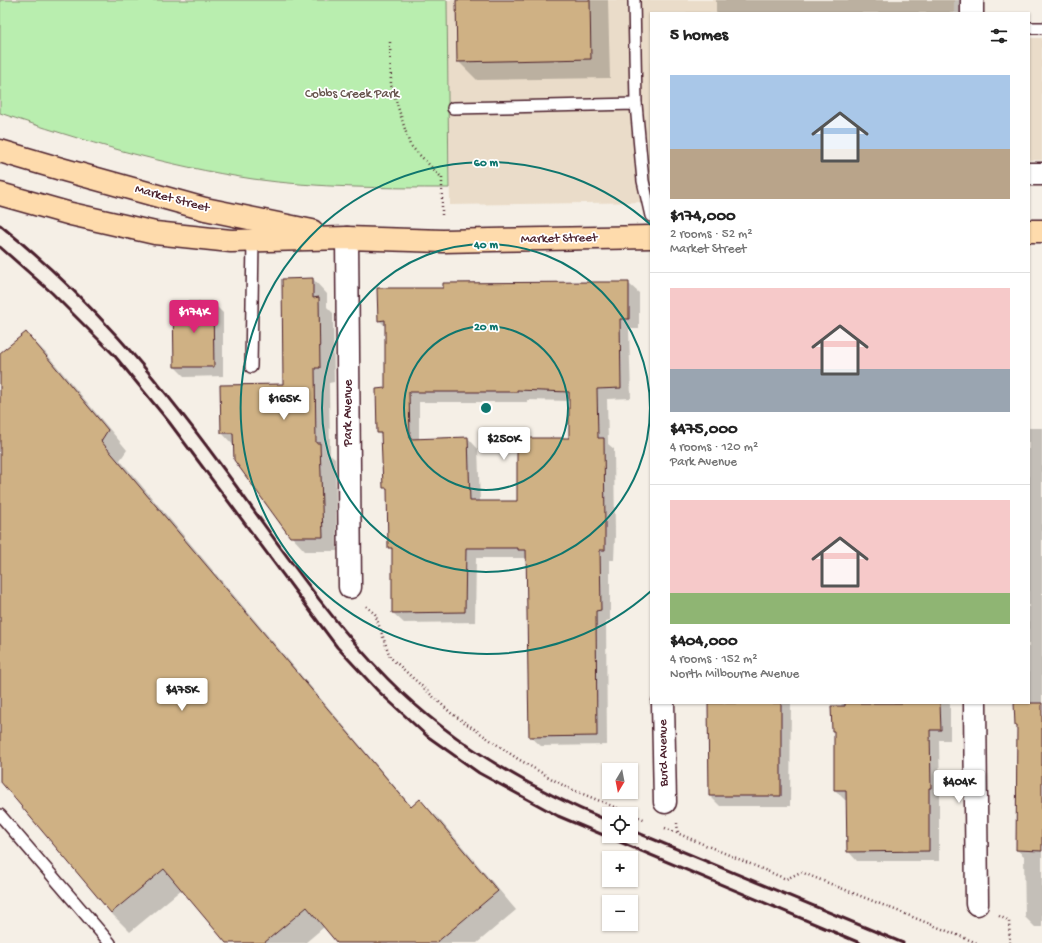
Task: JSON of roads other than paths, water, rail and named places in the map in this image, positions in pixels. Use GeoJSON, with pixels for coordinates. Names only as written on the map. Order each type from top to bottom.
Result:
{"type":"FeatureCollection","features":[{"type":"Feature","properties":{"kind":"main road","name":"Market Street"},"geometry":{"type":"LineString","coordinates":[[0,151],[205,209],[347,238]]}},
{"type":"Feature","properties":{"kind":"main road","name":"Market Street"},"geometry":{"type":"LineString","coordinates":[[0,194],[71,214],[154,233],[231,241],[347,238],[443,241],[650,238]]}},
{"type":"Feature","properties":{"kind":"main road"},"geometry":{"type":"LineString","coordinates":[[1030,231],[1042,231]]}},
{"type":"Feature","properties":{"kind":"street"},"geometry":{"type":"LineString","coordinates":[[972,0],[972,12]]}},
{"type":"Feature","properties":{"kind":"street"},"geometry":{"type":"LineString","coordinates":[[1030,174],[1042,174]]}},
{"type":"Feature","properties":{"kind":"street","name":"Park Avenue"},"geometry":{"type":"LineString","coordinates":[[347,238],[350,588]]}},
{"type":"Feature","properties":{"kind":"street","name":"Burd Avenue"},"geometry":{"type":"LineString","coordinates":[[663,704],[664,802]]}},
{"type":"Feature","properties":{"kind":"street"},"geometry":{"type":"LineString","coordinates":[[975,704],[977,904]]}},
{"type":"Feature","properties":{"kind":"lane"},"geometry":{"type":"LineString","coordinates":[[634,0],[636,104],[650,207]]}},
{"type":"Feature","properties":{"kind":"lane"},"geometry":{"type":"LineString","coordinates":[[1030,28],[1042,28]]}},
{"type":"Feature","properties":{"kind":"lane"},"geometry":{"type":"LineString","coordinates":[[453,108],[636,104]]}},
{"type":"Feature","properties":{"kind":"lane"},"geometry":{"type":"LineString","coordinates":[[251,367],[253,241]]}},
{"type":"Feature","properties":{"kind":"lane"},"geometry":{"type":"LineString","coordinates":[[0,815],[110,943]]}},
{"type":"Feature","properties":{"kind":"railway"},"geometry":{"type":"LineString","coordinates":[[0,225],[32,252],[91,308],[144,367],[170,398],[220,464],[321,602],[342,628],[388,679],[412,702],[438,723],[491,761],[549,793],[602,818]]}},
{"type":"Feature","properties":{"kind":"railway"},"geometry":{"type":"LineString","coordinates":[[0,247],[52,293],[114,355],[169,422],[337,647],[378,691],[427,736],[479,773],[558,816],[860,943]]}},
{"type":"Feature","properties":{"kind":"railway"},"geometry":{"type":"LineString","coordinates":[[638,833],[903,943]]}},
{"type":"Feature","properties":{"kind":"park label","name":"Cobbs Creek Park"},"geometry":{"type":"Point","coordinates":[352,94]}}]}
